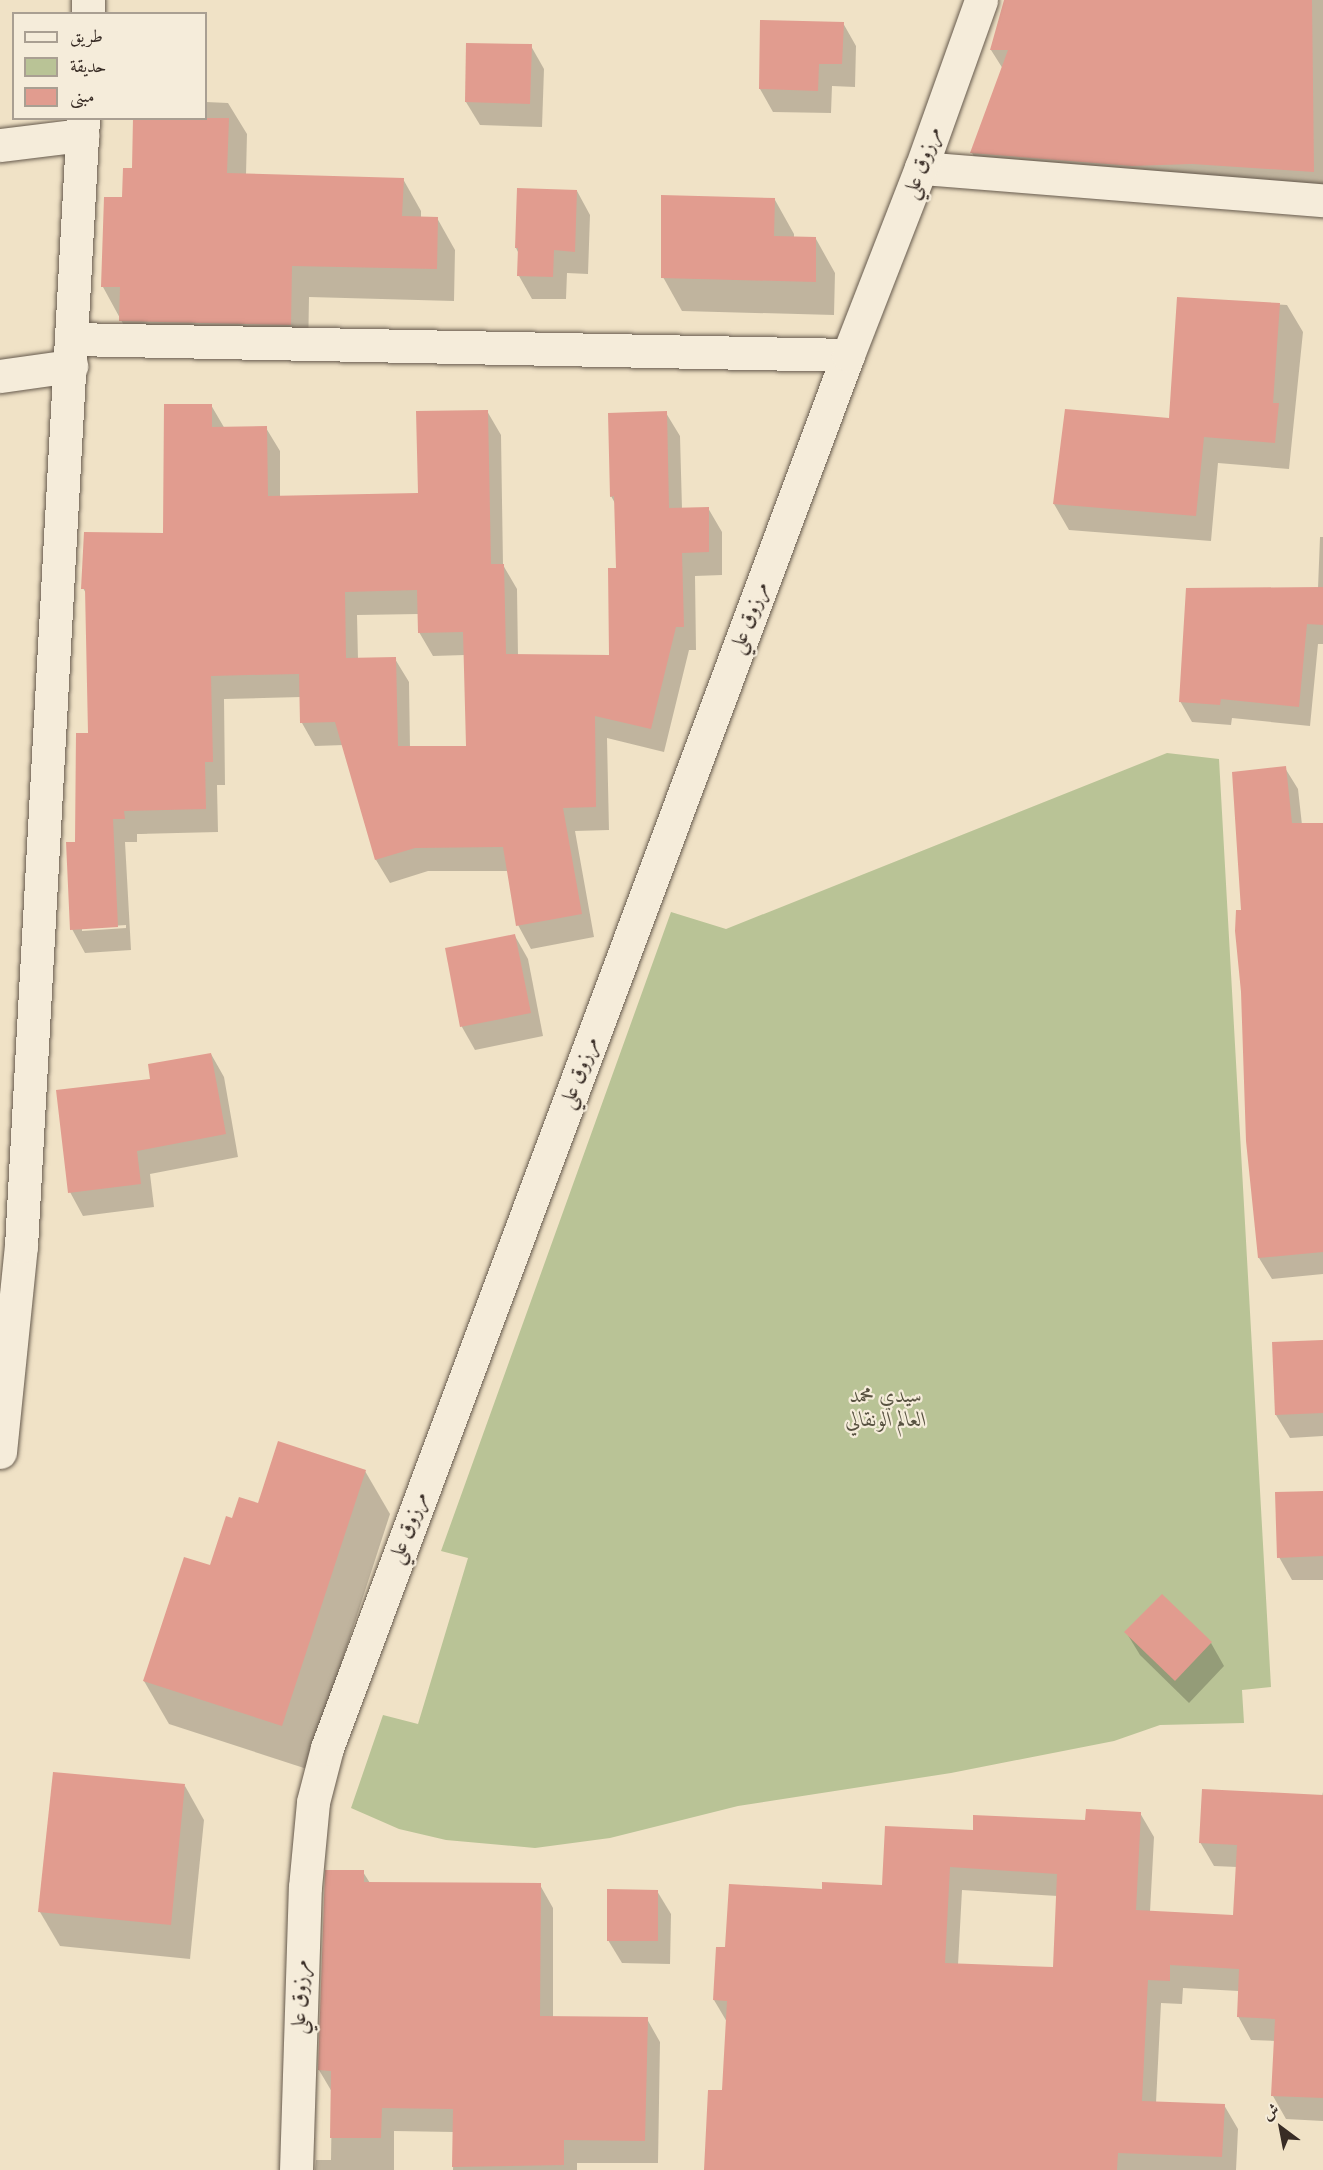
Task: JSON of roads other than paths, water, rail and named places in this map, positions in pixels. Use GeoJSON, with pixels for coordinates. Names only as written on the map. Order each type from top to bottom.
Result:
{"type":"FeatureCollection","features":[{"type":"Feature","properties":{"kind":"street","name":"مرزوق علي"},"geometry":{"type":"LineString","coordinates":[[296,2170],[305,1887],[313,1802],[327,1748],[848,355],[921,168],[981,0]]}},
{"type":"Feature","properties":{"kind":"street"},"geometry":{"type":"LineString","coordinates":[[0,145],[82,127],[72,352],[10,1252],[0,1452]]}},
{"type":"Feature","properties":{"kind":"street"},"geometry":{"type":"LineString","coordinates":[[921,168],[1323,200]]}},
{"type":"Feature","properties":{"kind":"street"},"geometry":{"type":"LineString","coordinates":[[0,376],[72,352],[848,355]]}},
{"type":"Feature","properties":{"kind":"park label","name":"سيدي محمد العالم الونقالي"},"geometry":{"type":"Point","coordinates":[886,1409]}}]}
